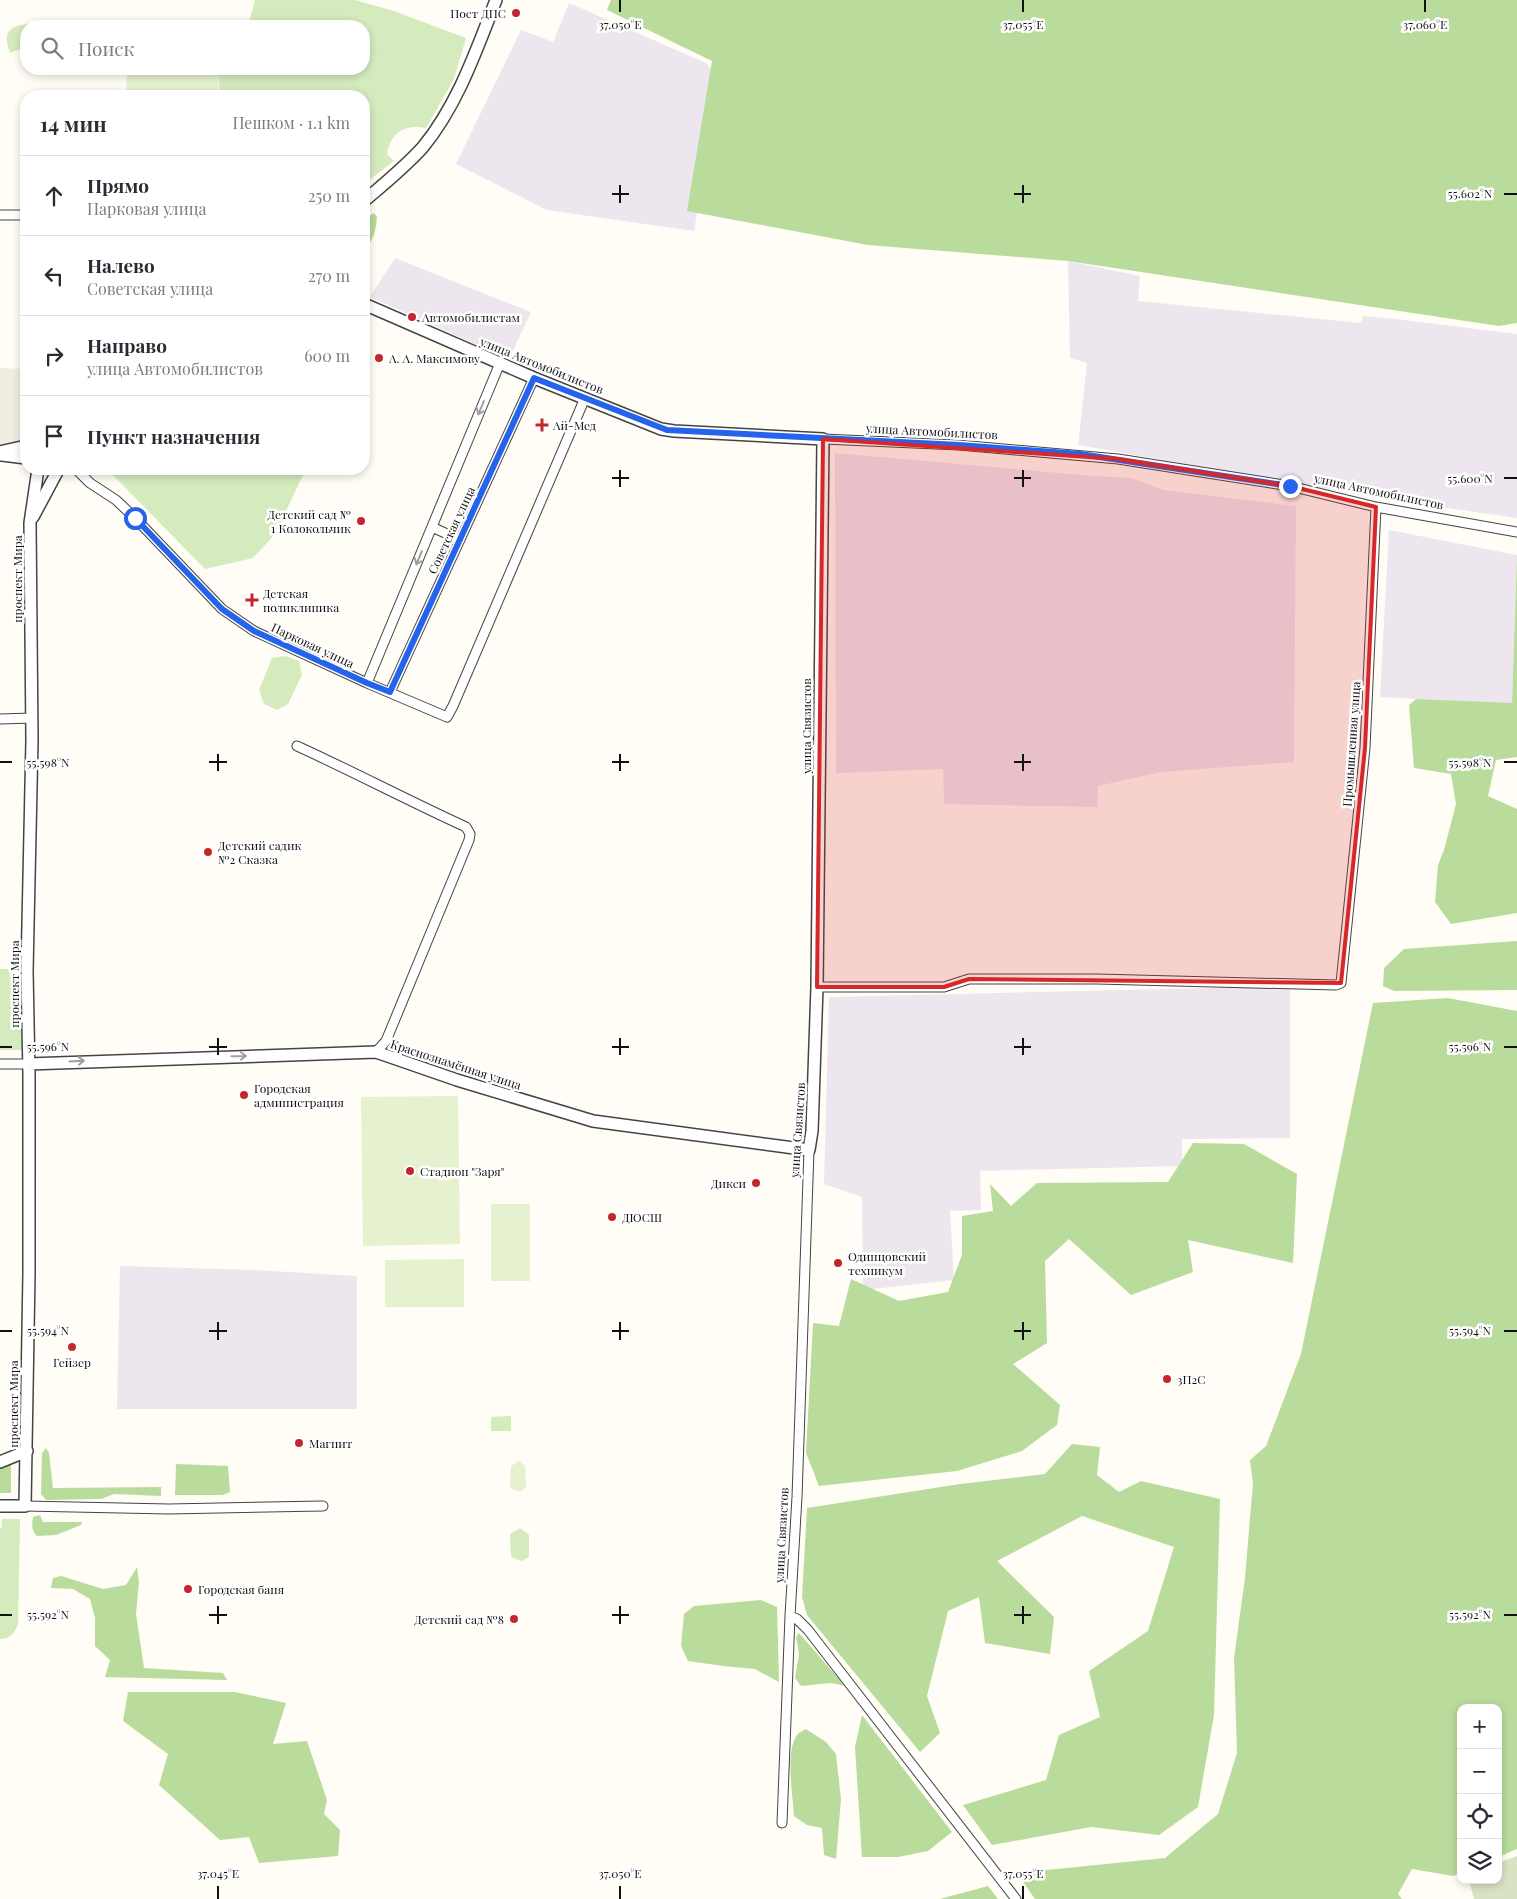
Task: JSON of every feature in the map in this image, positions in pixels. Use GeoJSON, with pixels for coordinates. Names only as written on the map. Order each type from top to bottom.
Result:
{"type":"FeatureCollection","features":[{"type":"Feature","properties":{"kind":"street"},"geometry":{"type":"LineString","coordinates":[[370,197],[413,158],[443,118],[469,69],[496,0]]}},
{"type":"Feature","properties":{"kind":"street"},"geometry":{"type":"LineString","coordinates":[[0,215],[20,215]]}},
{"type":"Feature","properties":{"kind":"street","name":"улица Автомобилистов"},"geometry":{"type":"LineString","coordinates":[[370,307],[534,378],[667,430],[959,445],[1118,459],[1290,486],[1376,506],[1517,532]]}},
{"type":"Feature","properties":{"kind":"street"},"geometry":{"type":"LineString","coordinates":[[367,683],[500,363]]}},
{"type":"Feature","properties":{"kind":"street","name":"Советская улица"},"geometry":{"type":"LineString","coordinates":[[390,692],[534,378]]}},
{"type":"Feature","properties":{"kind":"street","name":"Парковая улица"},"geometry":{"type":"LineString","coordinates":[[82,475],[90,483],[116,500],[135,518],[222,609],[254,631],[367,683],[447,717],[585,398]]}},
{"type":"Feature","properties":{"kind":"street","name":"улица Связистов"},"geometry":{"type":"LineString","coordinates":[[782,1823],[817,987],[823,439]]}},
{"type":"Feature","properties":{"kind":"street"},"geometry":{"type":"LineString","coordinates":[[0,453],[20,448]]}},
{"type":"Feature","properties":{"kind":"street"},"geometry":{"type":"LineString","coordinates":[[0,453],[20,457]]}},
{"type":"Feature","properties":{"kind":"street","name":"проспект Мира"},"geometry":{"type":"LineString","coordinates":[[25,1506],[29,1273],[27,980],[32,718],[30,523],[37,475]]}},
{"type":"Feature","properties":{"kind":"street","name":"проспект Мира"},"geometry":{"type":"LineString","coordinates":[[30,523],[54,475]]}},
{"type":"Feature","properties":{"kind":"street","name":"Промышленная улица"},"geometry":{"type":"LineString","coordinates":[[817,987],[944,987],[969,979],[1097,979],[1336,985],[1341,983],[1365,748],[1376,506]]}},
{"type":"Feature","properties":{"kind":"street"},"geometry":{"type":"LineString","coordinates":[[432,527],[460,540]]}},
{"type":"Feature","properties":{"kind":"street"},"geometry":{"type":"LineString","coordinates":[[0,719],[32,718]]}},
{"type":"Feature","properties":{"kind":"street"},"geometry":{"type":"LineString","coordinates":[[297,746],[343,767],[408,801],[466,827],[470,834],[386,1041],[376,1052]]}},
{"type":"Feature","properties":{"kind":"street","name":"Краснознамённая улица"},"geometry":{"type":"LineString","coordinates":[[0,1064],[376,1052],[457,1080],[593,1121],[809,1150]]}},
{"type":"Feature","properties":{"kind":"street"},"geometry":{"type":"LineString","coordinates":[[0,1462],[26,1451]]}},
{"type":"Feature","properties":{"kind":"street"},"geometry":{"type":"LineString","coordinates":[[0,1506],[169,1509],[323,1506]]}},
{"type":"Feature","properties":{"kind":"street"},"geometry":{"type":"LineString","coordinates":[[790,1616],[799,1621],[808,1630],[1016,1899]]}},
{"type":"Feature","properties":{"kind":"highlighted area"},"geometry":{"type":"Polygon","coordinates":[[[823,439],[1118,459],[1290,486],[1376,507],[1365,748],[1341,983],[969,979],[944,987],[817,987],[823,439]]]}},
{"type":"Feature","properties":{"kind":"shaded area"},"geometry":{"type":"Polygon","coordinates":[[[569,3],[706,63],[720,78],[694,231],[547,210],[456,164],[521,30],[553,42],[569,3]]]}},
{"type":"Feature","properties":{"kind":"shaded area"},"geometry":{"type":"Polygon","coordinates":[[[395,258],[531,312],[509,359],[370,297],[395,258]]]}},
{"type":"Feature","properties":{"kind":"shaded area"},"geometry":{"type":"Polygon","coordinates":[[[1068,261],[1140,276],[1138,301],[1361,323],[1363,316],[1517,334],[1517,518],[1390,500],[1078,445],[1087,363],[1070,358],[1068,261]]]}},
{"type":"Feature","properties":{"kind":"shaded area"},"geometry":{"type":"Polygon","coordinates":[[[0,368],[20,369],[20,442],[0,445],[0,368]]]}},
{"type":"Feature","properties":{"kind":"shaded area"},"geometry":{"type":"Polygon","coordinates":[[[835,453],[1132,478],[1163,490],[1296,506],[1294,762],[1161,772],[1098,786],[1097,807],[944,804],[943,769],[836,773],[835,453]]]}},
{"type":"Feature","properties":{"kind":"shaded area"},"geometry":{"type":"Polygon","coordinates":[[[1389,530],[1517,555],[1512,704],[1380,697],[1389,530]]]}},
{"type":"Feature","properties":{"kind":"shaded area"},"geometry":{"type":"Polygon","coordinates":[[[1290,986],[1290,1138],[1182,1139],[1182,1166],[980,1171],[981,1210],[950,1211],[954,1280],[863,1290],[862,1197],[824,1184],[829,997],[1290,986]]]}},
{"type":"Feature","properties":{"kind":"shaded area"},"geometry":{"type":"Polygon","coordinates":[[[120,1266],[253,1270],[357,1276],[357,1409],[117,1409],[120,1266]]]}},
{"type":"Feature","properties":{"kind":"green space"},"geometry":{"type":"Polygon","coordinates":[[[255,0],[355,0],[394,11],[466,38],[454,79],[426,128],[412,127],[400,131],[392,140],[387,154],[394,161],[370,179],[370,90],[220,90],[218,75],[370,75],[370,20],[250,20],[255,0]]]}},
{"type":"Feature","properties":{"kind":"green space"},"geometry":{"type":"Polygon","coordinates":[[[611,0],[1517,0],[1517,323],[1499,326],[1068,261],[868,245],[687,211],[712,61],[607,10],[611,0]]]}},
{"type":"Feature","properties":{"kind":"green space"},"geometry":{"type":"Polygon","coordinates":[[[20,26],[20,49],[10,53],[7,44],[8,33],[20,26]]]}},
{"type":"Feature","properties":{"kind":"green space"},"geometry":{"type":"Polygon","coordinates":[[[127,75],[219,75],[218,90],[126,90],[127,75]]]}},
{"type":"Feature","properties":{"kind":"green space"},"geometry":{"type":"Polygon","coordinates":[[[374,213],[377,217],[375,231],[370,242],[370,215],[374,213]]]}},
{"type":"Feature","properties":{"kind":"green space"},"geometry":{"type":"Polygon","coordinates":[[[113,475],[303,475],[275,534],[253,558],[205,569],[113,475]]]}},
{"type":"Feature","properties":{"kind":"green space"},"geometry":{"type":"Polygon","coordinates":[[[1517,555],[1517,757],[1496,760],[1488,796],[1517,809],[1517,913],[1451,924],[1435,902],[1438,865],[1444,850],[1456,804],[1451,774],[1414,768],[1409,705],[1416,699],[1512,703],[1517,555]]]}},
{"type":"Feature","properties":{"kind":"green space"},"geometry":{"type":"Polygon","coordinates":[[[286,656],[299,661],[302,675],[288,704],[277,710],[264,704],[259,690],[272,658],[286,656]]]}},
{"type":"Feature","properties":{"kind":"green space"},"geometry":{"type":"Polygon","coordinates":[[[1517,941],[1517,990],[1394,991],[1383,986],[1384,968],[1404,949],[1517,941]]]}},
{"type":"Feature","properties":{"kind":"green space"},"geometry":{"type":"Polygon","coordinates":[[[0,969],[19,969],[22,1050],[0,1050],[0,969]]]}},
{"type":"Feature","properties":{"kind":"green space"},"geometry":{"type":"Polygon","coordinates":[[[1448,998],[1517,1011],[1517,1849],[1502,1855],[1502,1704],[1457,1704],[1457,1874],[1453,1876],[1412,1869],[1398,1894],[1402,1899],[1035,1899],[1017,1873],[1165,1858],[1218,1814],[1237,1753],[1234,1658],[1245,1578],[1253,1484],[1250,1460],[1266,1446],[1301,1354],[1373,1003],[1448,998]]]}},
{"type":"Feature","properties":{"kind":"green space","name":"Стадион \"Заря\""},"geometry":{"type":"Polygon","coordinates":[[[458,1096],[460,1244],[363,1246],[361,1097],[458,1096]]]}},
{"type":"Feature","properties":{"kind":"green space"},"geometry":{"type":"Polygon","coordinates":[[[1193,1143],[1244,1144],[1297,1174],[1293,1263],[1188,1240],[1193,1272],[1131,1295],[1069,1239],[1045,1261],[1047,1343],[1013,1364],[1060,1405],[1057,1425],[1022,1451],[957,1471],[819,1486],[806,1453],[813,1323],[839,1326],[851,1279],[899,1301],[948,1292],[962,1255],[962,1216],[993,1211],[990,1184],[1011,1206],[1037,1183],[1168,1182],[1193,1143]]]}},
{"type":"Feature","properties":{"kind":"green space"},"geometry":{"type":"Polygon","coordinates":[[[491,1204],[530,1204],[530,1281],[491,1281],[491,1204]]]}},
{"type":"Feature","properties":{"kind":"green space"},"geometry":{"type":"Polygon","coordinates":[[[464,1259],[464,1307],[385,1307],[385,1260],[464,1259]]]}},
{"type":"Feature","properties":{"kind":"green space"},"geometry":{"type":"Polygon","coordinates":[[[511,1416],[511,1431],[491,1431],[491,1417],[511,1416]]]}},
{"type":"Feature","properties":{"kind":"green space"},"geometry":{"type":"Polygon","coordinates":[[[1072,1444],[1100,1447],[1097,1475],[1119,1492],[1141,1481],[1220,1499],[1214,1715],[1198,1807],[1159,1835],[1091,1827],[992,1845],[963,1805],[1046,1780],[1059,1735],[1100,1717],[1089,1671],[1148,1631],[1174,1547],[1082,1516],[997,1561],[1054,1617],[1050,1654],[985,1643],[979,1597],[948,1611],[927,1696],[940,1733],[920,1752],[807,1615],[802,1597],[807,1508],[960,1484],[1045,1474],[1072,1444]]]}},
{"type":"Feature","properties":{"kind":"green space"},"geometry":{"type":"Polygon","coordinates":[[[46,1448],[49,1453],[53,1488],[161,1487],[161,1496],[114,1494],[101,1499],[46,1500],[41,1494],[42,1453],[46,1448]]]}},
{"type":"Feature","properties":{"kind":"green space"},"geometry":{"type":"Polygon","coordinates":[[[519,1461],[525,1466],[526,1487],[520,1492],[510,1488],[511,1466],[519,1461]]]}},
{"type":"Feature","properties":{"kind":"green space"},"geometry":{"type":"Polygon","coordinates":[[[11,1464],[11,1493],[0,1493],[0,1467],[11,1464]]]}},
{"type":"Feature","properties":{"kind":"green space"},"geometry":{"type":"Polygon","coordinates":[[[176,1464],[228,1466],[230,1492],[223,1495],[175,1495],[176,1464]]]}},
{"type":"Feature","properties":{"kind":"green space"},"geometry":{"type":"Polygon","coordinates":[[[40,1515],[43,1522],[82,1522],[81,1525],[56,1535],[37,1536],[32,1525],[33,1517],[40,1515]]]}},
{"type":"Feature","properties":{"kind":"green space"},"geometry":{"type":"Polygon","coordinates":[[[2,1519],[20,1519],[18,1625],[11,1635],[0,1639],[0,1528],[2,1528],[2,1519]]]}},
{"type":"Feature","properties":{"kind":"green space"},"geometry":{"type":"Polygon","coordinates":[[[520,1528],[529,1535],[529,1557],[521,1561],[511,1557],[510,1534],[520,1528]]]}},
{"type":"Feature","properties":{"kind":"green space"},"geometry":{"type":"Polygon","coordinates":[[[137,1567],[139,1582],[136,1614],[144,1668],[223,1673],[227,1680],[105,1677],[110,1660],[95,1646],[95,1618],[90,1599],[73,1589],[51,1588],[53,1578],[61,1576],[103,1589],[126,1585],[137,1567]]]}},
{"type":"Feature","properties":{"kind":"green space"},"geometry":{"type":"Polygon","coordinates":[[[761,1600],[777,1607],[779,1682],[755,1669],[688,1661],[681,1646],[684,1614],[694,1606],[761,1600]]]}},
{"type":"Feature","properties":{"kind":"green space"},"geometry":{"type":"Polygon","coordinates":[[[799,1633],[845,1686],[831,1683],[801,1686],[795,1678],[799,1654],[796,1637],[799,1633]]]}},
{"type":"Feature","properties":{"kind":"green space"},"geometry":{"type":"Polygon","coordinates":[[[128,1692],[235,1692],[286,1703],[273,1744],[307,1741],[327,1800],[324,1814],[340,1830],[338,1856],[259,1863],[249,1837],[220,1840],[159,1785],[168,1754],[123,1721],[128,1692]]]}},
{"type":"Feature","properties":{"kind":"green space"},"geometry":{"type":"Polygon","coordinates":[[[862,1715],[952,1832],[928,1851],[898,1857],[862,1857],[855,1747],[862,1715]]]}},
{"type":"Feature","properties":{"kind":"green space"},"geometry":{"type":"Polygon","coordinates":[[[806,1729],[826,1742],[836,1754],[841,1799],[836,1859],[824,1855],[822,1828],[807,1825],[794,1816],[791,1752],[797,1735],[806,1729]]]}},
{"type":"Feature","properties":{"kind":"green space"},"geometry":{"type":"Polygon","coordinates":[[[1517,1856],[1517,1899],[1474,1899],[1470,1884],[1502,1884],[1502,1862],[1517,1856]]]}},
{"type":"Feature","properties":{"kind":"green space"},"geometry":{"type":"Polygon","coordinates":[[[988,1886],[998,1899],[940,1899],[988,1886]]]}},
{"type":"Feature","properties":{"kind":"place","name":"Пост ДПС"},"geometry":{"type":"Point","coordinates":[516,13]}},
{"type":"Feature","properties":{"kind":"place","name":"Автомобилистам"},"geometry":{"type":"Point","coordinates":[412,317]}},
{"type":"Feature","properties":{"kind":"place","name":"А. А. Максимову"},"geometry":{"type":"Point","coordinates":[379,358]}},
{"type":"Feature","properties":{"kind":"place","name":"Ай-Мед"},"geometry":{"type":"Point","coordinates":[542,425]}},
{"type":"Feature","properties":{"kind":"place","name":"Детский сад № 1 Колокольчик"},"geometry":{"type":"Point","coordinates":[361,521]}},
{"type":"Feature","properties":{"kind":"place","name":"Детская поликлиника"},"geometry":{"type":"Point","coordinates":[252,600]}},
{"type":"Feature","properties":{"kind":"place","name":"Детский садик №2 Сказка"},"geometry":{"type":"Point","coordinates":[208,852]}},
{"type":"Feature","properties":{"kind":"place","name":"Городская администрация"},"geometry":{"type":"Point","coordinates":[244,1095]}},
{"type":"Feature","properties":{"kind":"place","name":"Стадион \"Заря\""},"geometry":{"type":"Point","coordinates":[410,1171]}},
{"type":"Feature","properties":{"kind":"place","name":"Дикси"},"geometry":{"type":"Point","coordinates":[756,1183]}},
{"type":"Feature","properties":{"kind":"place","name":"ДЮСШ"},"geometry":{"type":"Point","coordinates":[612,1217]}},
{"type":"Feature","properties":{"kind":"place","name":"Одинцовский техникум"},"geometry":{"type":"Point","coordinates":[838,1263]}},
{"type":"Feature","properties":{"kind":"place","name":"Гейзер"},"geometry":{"type":"Point","coordinates":[72,1347]}},
{"type":"Feature","properties":{"kind":"place","name":"3П2С"},"geometry":{"type":"Point","coordinates":[1167,1379]}},
{"type":"Feature","properties":{"kind":"place","name":"Магнит"},"geometry":{"type":"Point","coordinates":[299,1443]}},
{"type":"Feature","properties":{"kind":"place","name":"Городская баня"},"geometry":{"type":"Point","coordinates":[188,1589]}},
{"type":"Feature","properties":{"kind":"place","name":"Детский сад №8"},"geometry":{"type":"Point","coordinates":[514,1619]}},
{"type":"Feature","properties":{"kind":"route"},"geometry":{"type":"LineString","coordinates":[[135,518],[222,609],[254,631],[390,692],[534,378],[667,430],[959,445],[1080,454],[1290,486]]}}]}
